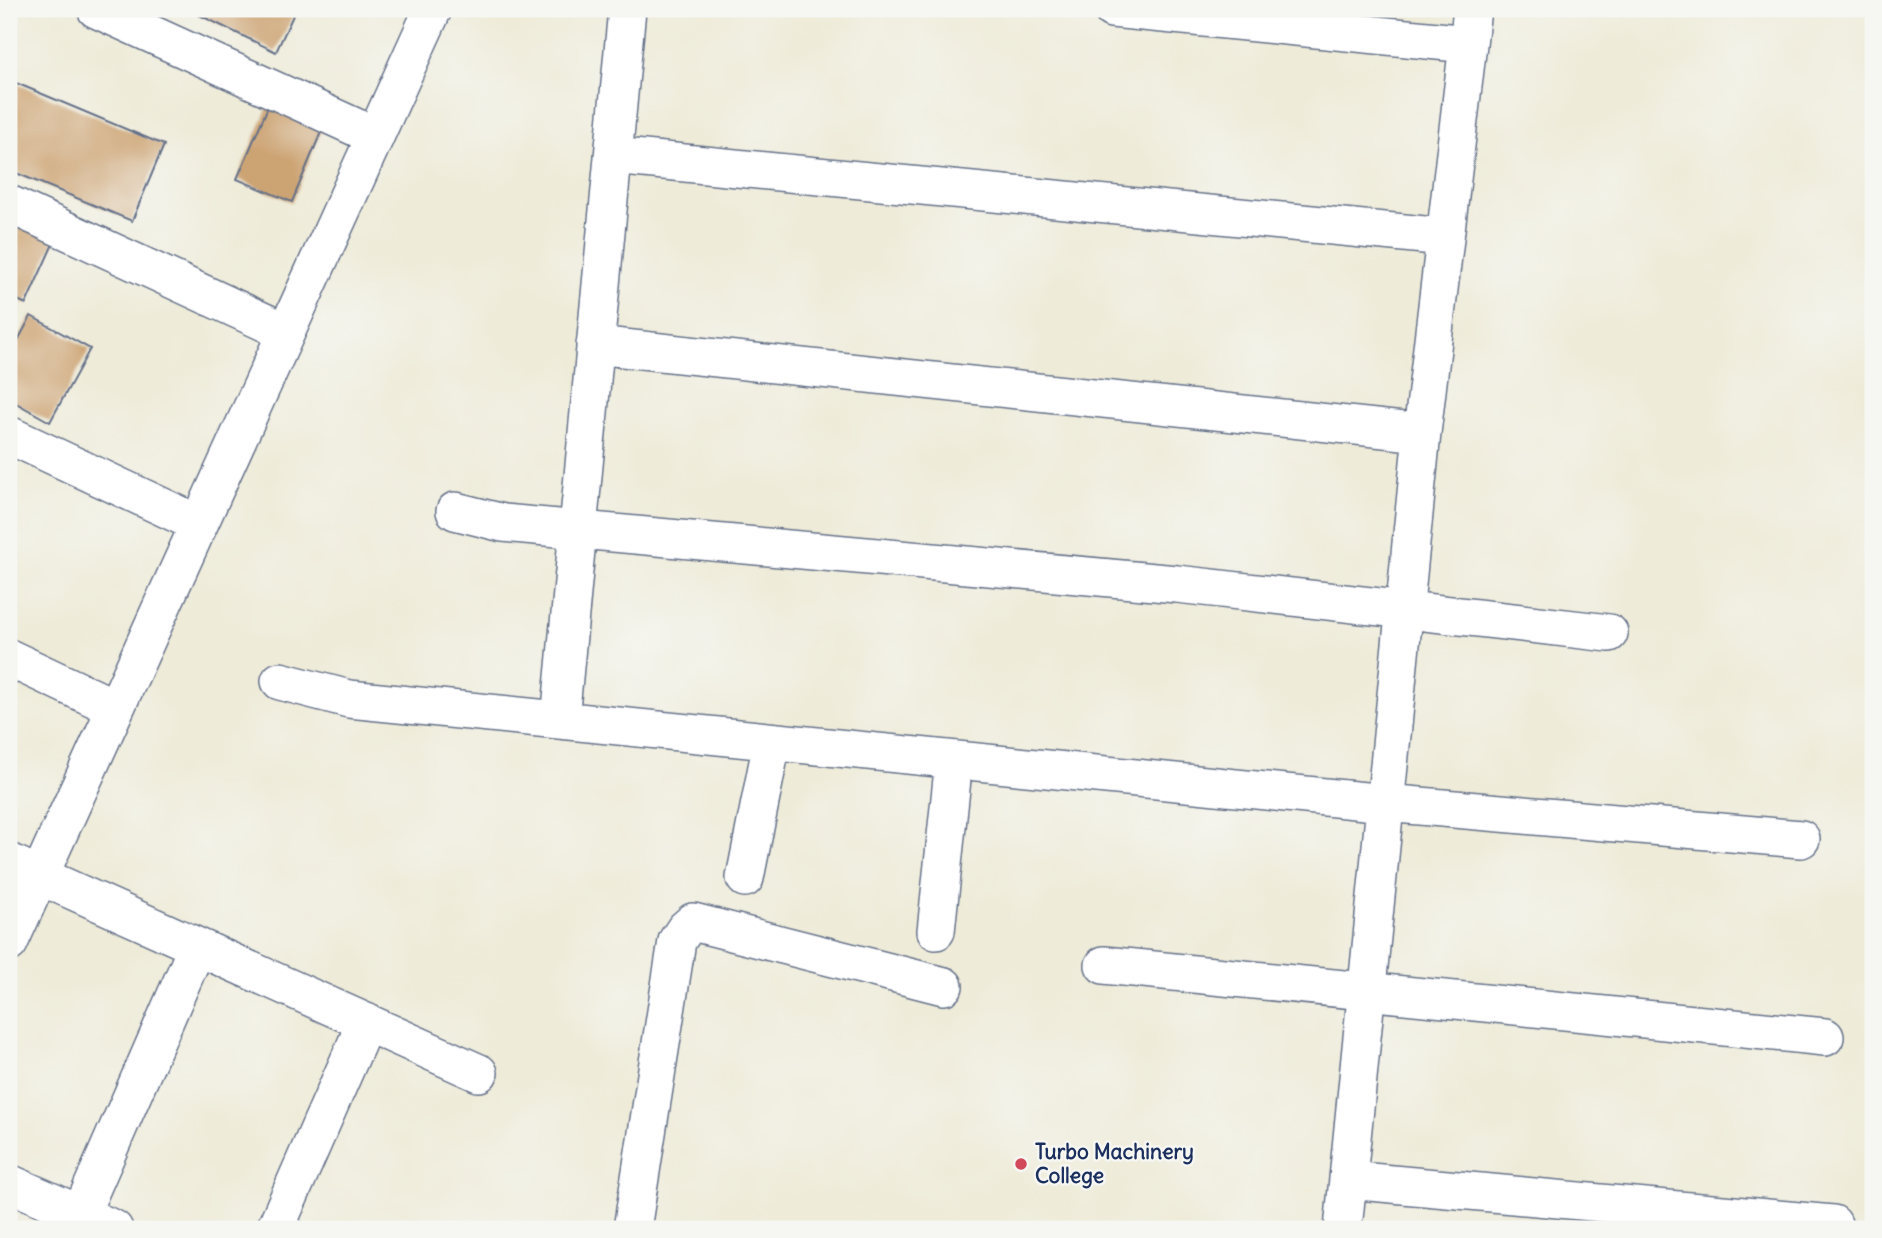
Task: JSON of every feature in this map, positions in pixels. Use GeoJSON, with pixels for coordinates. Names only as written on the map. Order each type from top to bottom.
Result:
{"type":"FeatureCollection","features":[{"type":"Feature","properties":{"kind":"street"},"geometry":{"type":"LineString","coordinates":[[96,9],[375,136]]}},
{"type":"Feature","properties":{"kind":"street"},"geometry":{"type":"LineString","coordinates":[[9,943],[24,869],[115,708],[433,9]]}},
{"type":"Feature","properties":{"kind":"street"},"geometry":{"type":"LineString","coordinates":[[560,720],[627,9]]}},
{"type":"Feature","properties":{"kind":"street"},"geometry":{"type":"LineString","coordinates":[[1112,9],[1468,44]]}},
{"type":"Feature","properties":{"kind":"street"},"geometry":{"type":"LineString","coordinates":[[1343,1229],[1422,433],[1472,9]]}},
{"type":"Feature","properties":{"kind":"street"},"geometry":{"type":"LineString","coordinates":[[613,156],[1445,237]]}},
{"type":"Feature","properties":{"kind":"street"},"geometry":{"type":"LineString","coordinates":[[9,204],[286,332]]}},
{"type":"Feature","properties":{"kind":"street"},"geometry":{"type":"LineString","coordinates":[[595,345],[1422,433]]}},
{"type":"Feature","properties":{"kind":"street"},"geometry":{"type":"LineString","coordinates":[[9,435],[199,524]]}},
{"type":"Feature","properties":{"kind":"street"},"geometry":{"type":"LineString","coordinates":[[455,511],[503,523],[578,531],[1177,584],[1609,633]]}},
{"type":"Feature","properties":{"kind":"street"},"geometry":{"type":"LineString","coordinates":[[9,658],[115,708]]}},
{"type":"Feature","properties":{"kind":"street"},"geometry":{"type":"LineString","coordinates":[[280,681],[349,699],[1385,803],[1801,839]]}},
{"type":"Feature","properties":{"kind":"street"},"geometry":{"type":"LineString","coordinates":[[745,878],[772,742]]}},
{"type":"Feature","properties":{"kind":"street"},"geometry":{"type":"LineString","coordinates":[[936,932],[954,760]]}},
{"type":"Feature","properties":{"kind":"street"},"geometry":{"type":"LineString","coordinates":[[24,869],[479,1073]]}},
{"type":"Feature","properties":{"kind":"street"},"geometry":{"type":"LineString","coordinates":[[632,1229],[677,941],[693,922],[944,986]]}},
{"type":"Feature","properties":{"kind":"street"},"geometry":{"type":"LineString","coordinates":[[77,1222],[197,947]]}},
{"type":"Feature","properties":{"kind":"street"},"geometry":{"type":"LineString","coordinates":[[1104,965],[1825,1037]]}},
{"type":"Feature","properties":{"kind":"street"},"geometry":{"type":"LineString","coordinates":[[275,1229],[366,1022]]}},
{"type":"Feature","properties":{"kind":"street"},"geometry":{"type":"LineString","coordinates":[[1348,1180],[1833,1224]]}},
{"type":"Feature","properties":{"kind":"street"},"geometry":{"type":"LineString","coordinates":[[9,1183],[77,1222],[114,1229]]}},
{"type":"Feature","properties":{"kind":"building"},"geometry":{"type":"Polygon","coordinates":[[[187,9],[296,9],[276,52],[187,9]]]}},
{"type":"Feature","properties":{"kind":"building"},"geometry":{"type":"Polygon","coordinates":[[[9,80],[164,145],[132,221],[9,170],[9,80]]]}},
{"type":"Feature","properties":{"kind":"building"},"geometry":{"type":"Polygon","coordinates":[[[270,102],[324,125],[292,202],[237,179],[270,102]]]}},
{"type":"Feature","properties":{"kind":"building"},"geometry":{"type":"Polygon","coordinates":[[[9,213],[57,235],[26,304],[9,296],[9,213]]]}},
{"type":"Feature","properties":{"kind":"building"},"geometry":{"type":"Polygon","coordinates":[[[31,316],[90,349],[50,422],[9,399],[9,357],[31,316]]]}},
{"type":"Feature","properties":{"kind":"place","name":"Turbo Machinery College"},"geometry":{"type":"Point","coordinates":[1021,1164]}}]}
